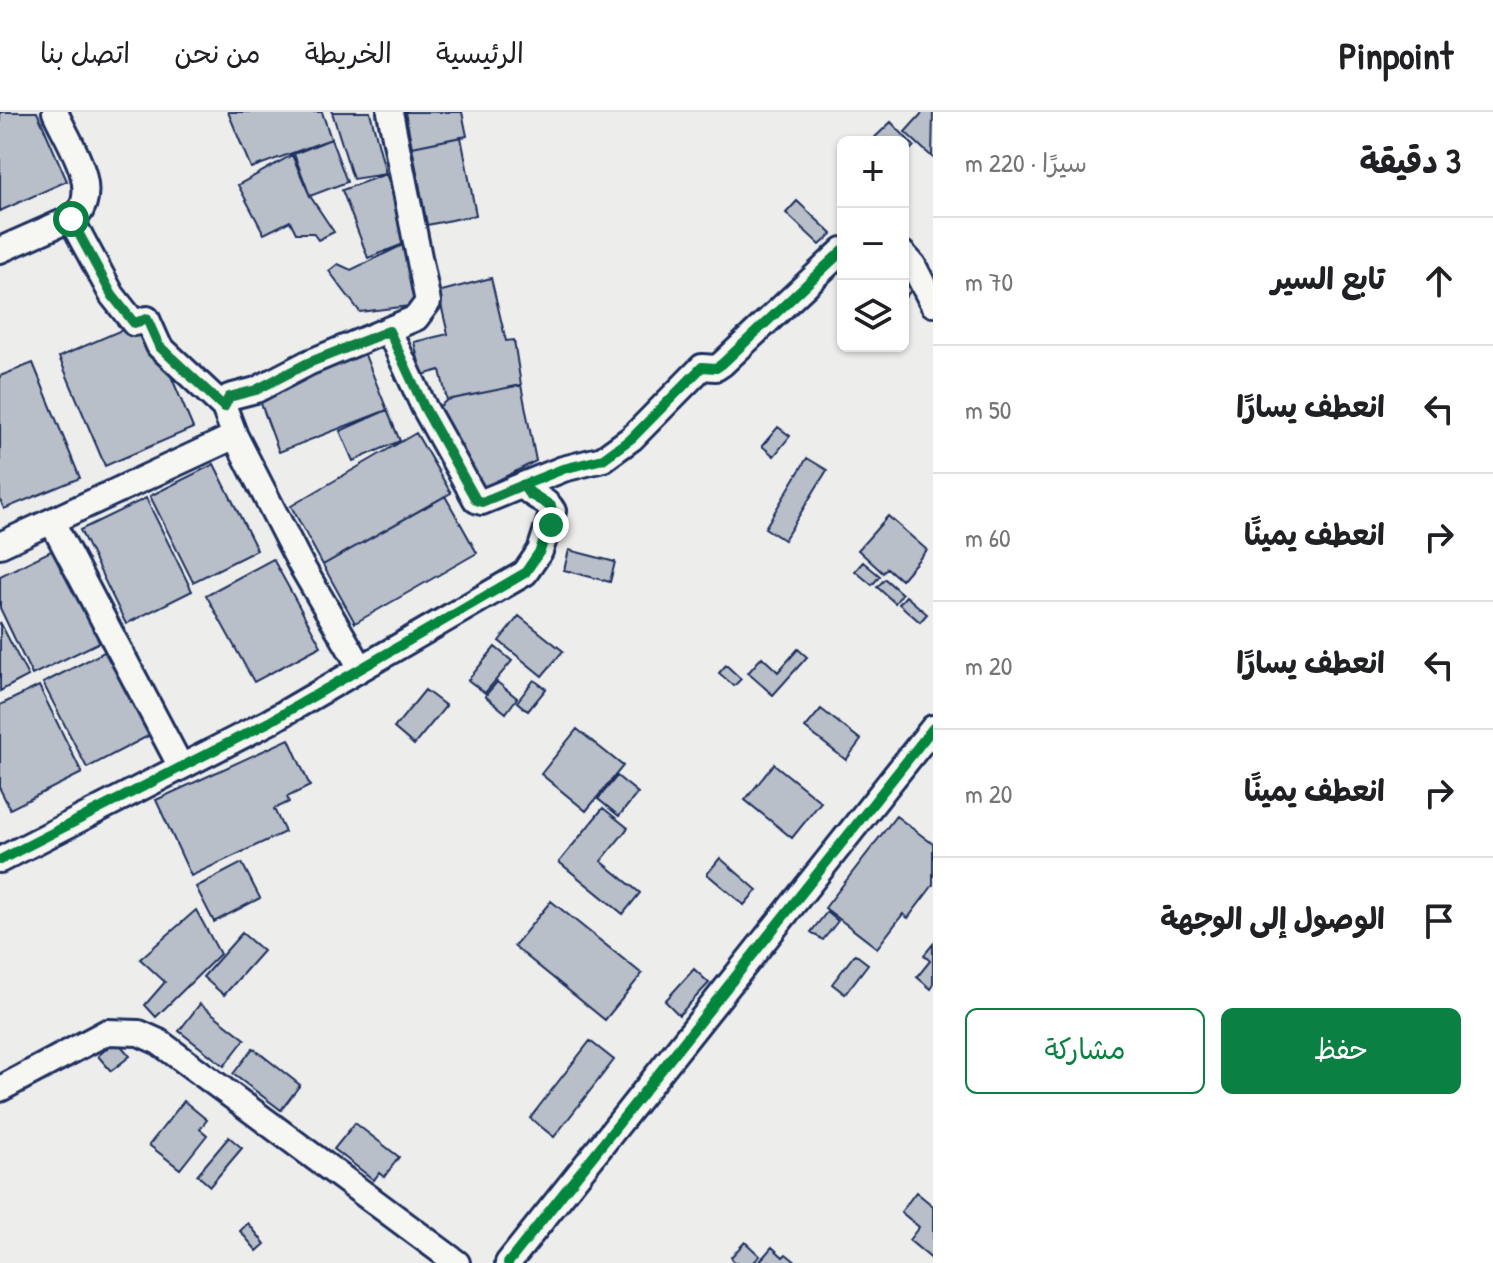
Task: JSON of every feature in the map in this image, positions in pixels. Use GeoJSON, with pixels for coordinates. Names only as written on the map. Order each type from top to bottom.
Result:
{"type":"FeatureCollection","features":[{"type":"Feature","properties":{"kind":"street"},"geometry":{"type":"LineString","coordinates":[[0,250],[71,219],[83,209],[88,195],[85,178],[55,112]]}},
{"type":"Feature","properties":{"kind":"street"},"geometry":{"type":"LineString","coordinates":[[224,407],[229,397],[256,390],[308,363],[416,318],[428,302],[390,112]]}},
{"type":"Feature","properties":{"kind":"street"},"geometry":{"type":"LineString","coordinates":[[71,219],[122,309],[134,323],[147,319],[159,346],[224,407],[235,436],[301,565],[361,668]]}},
{"type":"Feature","properties":{"kind":"street"},"geometry":{"type":"LineString","coordinates":[[389,331],[424,407],[476,500],[482,502],[563,469],[593,464],[632,438],[702,367],[716,368],[722,364],[837,256]]}},
{"type":"Feature","properties":{"kind":"street"},"geometry":{"type":"LineString","coordinates":[[909,261],[933,304]]}},
{"type":"Feature","properties":{"kind":"street"},"geometry":{"type":"LineString","coordinates":[[0,545],[235,436]]}},
{"type":"Feature","properties":{"kind":"street"},"geometry":{"type":"LineString","coordinates":[[0,860],[181,767],[361,668],[530,569],[547,535],[553,511],[547,503],[529,494],[523,485]]}},
{"type":"Feature","properties":{"kind":"street"},"geometry":{"type":"LineString","coordinates":[[52,522],[181,767]]}},
{"type":"Feature","properties":{"kind":"street"},"geometry":{"type":"LineString","coordinates":[[508,1263],[933,728]]}},
{"type":"Feature","properties":{"kind":"street"},"geometry":{"type":"LineString","coordinates":[[0,1089],[107,1032],[139,1033],[159,1042],[457,1263]]}},
{"type":"Feature","properties":{"kind":"building"},"geometry":{"type":"Polygon","coordinates":[[[0,112],[37,112],[67,181],[0,211],[0,112]]]}},
{"type":"Feature","properties":{"kind":"building"},"geometry":{"type":"Polygon","coordinates":[[[228,112],[322,112],[331,139],[251,168],[228,112]]]}},
{"type":"Feature","properties":{"kind":"building"},"geometry":{"type":"Polygon","coordinates":[[[332,112],[370,112],[386,174],[353,179],[332,112]]]}},
{"type":"Feature","properties":{"kind":"building"},"geometry":{"type":"Polygon","coordinates":[[[405,112],[462,112],[467,136],[412,147],[405,112]]]}},
{"type":"Feature","properties":{"kind":"building"},"geometry":{"type":"Polygon","coordinates":[[[923,112],[933,112],[932,157],[905,132],[923,112]]]}},
{"type":"Feature","properties":{"kind":"building"},"geometry":{"type":"Polygon","coordinates":[[[891,122],[904,136],[876,136],[891,122]]]}},
{"type":"Feature","properties":{"kind":"building"},"geometry":{"type":"Polygon","coordinates":[[[461,137],[476,215],[427,225],[412,147],[461,137]]]}},
{"type":"Feature","properties":{"kind":"building"},"geometry":{"type":"Polygon","coordinates":[[[331,139],[347,182],[310,196],[294,154],[331,139]]]}},
{"type":"Feature","properties":{"kind":"building"},"geometry":{"type":"Polygon","coordinates":[[[292,155],[310,196],[334,232],[318,240],[313,233],[296,233],[290,221],[264,234],[238,185],[292,155]]]}},
{"type":"Feature","properties":{"kind":"building"},"geometry":{"type":"Polygon","coordinates":[[[386,174],[411,241],[368,258],[342,190],[386,174]]]}},
{"type":"Feature","properties":{"kind":"building"},"geometry":{"type":"Polygon","coordinates":[[[797,201],[832,234],[820,245],[786,213],[797,201]]]}},
{"type":"Feature","properties":{"kind":"building"},"geometry":{"type":"Polygon","coordinates":[[[411,241],[418,305],[360,312],[329,271],[338,264],[351,270],[411,241]]]}},
{"type":"Feature","properties":{"kind":"building"},"geometry":{"type":"Polygon","coordinates":[[[491,278],[506,341],[514,340],[521,385],[447,400],[440,370],[422,375],[414,342],[448,334],[438,292],[491,278]]]}},
{"type":"Feature","properties":{"kind":"building"},"geometry":{"type":"Polygon","coordinates":[[[147,319],[193,428],[105,466],[59,357],[147,319]]]}},
{"type":"Feature","properties":{"kind":"building"},"geometry":{"type":"Polygon","coordinates":[[[363,350],[387,410],[279,452],[256,390],[363,350]]]}},
{"type":"Feature","properties":{"kind":"building"},"geometry":{"type":"Polygon","coordinates":[[[33,363],[80,478],[4,509],[0,499],[0,376],[33,363]]]}},
{"type":"Feature","properties":{"kind":"building"},"geometry":{"type":"Polygon","coordinates":[[[521,385],[536,461],[481,489],[439,407],[447,400],[521,385]]]}},
{"type":"Feature","properties":{"kind":"building"},"geometry":{"type":"Polygon","coordinates":[[[387,410],[400,441],[353,461],[340,431],[387,410]]]}},
{"type":"Feature","properties":{"kind":"building"},"geometry":{"type":"Polygon","coordinates":[[[778,427],[790,436],[774,456],[762,446],[778,427]]]}},
{"type":"Feature","properties":{"kind":"building"},"geometry":{"type":"Polygon","coordinates":[[[416,433],[451,493],[323,565],[291,506],[416,433]]]}},
{"type":"Feature","properties":{"kind":"building"},"geometry":{"type":"Polygon","coordinates":[[[807,458],[827,470],[784,540],[765,528],[807,458]]]}},
{"type":"Feature","properties":{"kind":"building"},"geometry":{"type":"Polygon","coordinates":[[[214,464],[257,550],[193,582],[150,496],[214,464]]]}},
{"type":"Feature","properties":{"kind":"building"},"geometry":{"type":"Polygon","coordinates":[[[445,496],[477,553],[355,623],[323,565],[445,496]]]}},
{"type":"Feature","properties":{"kind":"building"},"geometry":{"type":"Polygon","coordinates":[[[146,498],[192,591],[126,624],[80,530],[146,498]]]}},
{"type":"Feature","properties":{"kind":"building"},"geometry":{"type":"Polygon","coordinates":[[[888,516],[927,550],[901,580],[887,568],[883,573],[858,550],[888,516]]]}},
{"type":"Feature","properties":{"kind":"building"},"geometry":{"type":"Polygon","coordinates":[[[57,548],[102,641],[32,675],[0,608],[0,576],[57,548]]]}},
{"type":"Feature","properties":{"kind":"building"},"geometry":{"type":"Polygon","coordinates":[[[569,550],[615,562],[610,582],[564,570],[569,550]]]}},
{"type":"Feature","properties":{"kind":"building"},"geometry":{"type":"Polygon","coordinates":[[[273,559],[321,646],[254,682],[206,595],[273,559]]]}},
{"type":"Feature","properties":{"kind":"building"},"geometry":{"type":"Polygon","coordinates":[[[863,562],[880,576],[872,585],[855,571],[863,562]]]}},
{"type":"Feature","properties":{"kind":"building"},"geometry":{"type":"Polygon","coordinates":[[[885,579],[902,594],[895,603],[877,587],[885,579]]]}},
{"type":"Feature","properties":{"kind":"building"},"geometry":{"type":"Polygon","coordinates":[[[906,596],[927,614],[920,622],[899,604],[906,596]]]}},
{"type":"Feature","properties":{"kind":"building"},"geometry":{"type":"Polygon","coordinates":[[[519,616],[563,651],[542,676],[499,641],[519,616]]]}},
{"type":"Feature","properties":{"kind":"building"},"geometry":{"type":"Polygon","coordinates":[[[0,622],[28,676],[0,691],[0,622]]]}},
{"type":"Feature","properties":{"kind":"building"},"geometry":{"type":"Polygon","coordinates":[[[495,647],[512,661],[485,693],[468,680],[495,647]]]}},
{"type":"Feature","properties":{"kind":"building"},"geometry":{"type":"Polygon","coordinates":[[[798,649],[807,657],[773,695],[748,673],[762,657],[778,672],[798,649]]]}},
{"type":"Feature","properties":{"kind":"building"},"geometry":{"type":"Polygon","coordinates":[[[106,651],[150,735],[87,768],[43,683],[106,651]]]}},
{"type":"Feature","properties":{"kind":"building"},"geometry":{"type":"Polygon","coordinates":[[[726,665],[741,679],[734,686],[719,673],[726,665]]]}},
{"type":"Feature","properties":{"kind":"building"},"geometry":{"type":"Polygon","coordinates":[[[534,680],[546,689],[528,711],[517,702],[534,680]]]}},
{"type":"Feature","properties":{"kind":"building"},"geometry":{"type":"Polygon","coordinates":[[[497,682],[517,698],[506,713],[485,696],[497,682]]]}},
{"type":"Feature","properties":{"kind":"building"},"geometry":{"type":"Polygon","coordinates":[[[39,686],[82,773],[10,809],[0,789],[0,705],[39,686]]]}},
{"type":"Feature","properties":{"kind":"building"},"geometry":{"type":"Polygon","coordinates":[[[425,690],[446,706],[414,745],[394,728],[425,690]]]}},
{"type":"Feature","properties":{"kind":"building"},"geometry":{"type":"Polygon","coordinates":[[[821,709],[861,740],[846,760],[805,728],[821,709]]]}},
{"type":"Feature","properties":{"kind":"building"},"geometry":{"type":"Polygon","coordinates":[[[577,729],[623,766],[586,811],[541,774],[577,729]]]}},
{"type":"Feature","properties":{"kind":"building"},"geometry":{"type":"Polygon","coordinates":[[[289,739],[310,786],[287,797],[289,802],[274,809],[285,832],[191,876],[156,800],[289,739]]]}},
{"type":"Feature","properties":{"kind":"building"},"geometry":{"type":"Polygon","coordinates":[[[774,764],[821,802],[792,838],[745,800],[774,764]]]}},
{"type":"Feature","properties":{"kind":"building"},"geometry":{"type":"Polygon","coordinates":[[[617,776],[638,793],[619,816],[598,799],[617,776]]]}},
{"type":"Feature","properties":{"kind":"building"},"geometry":{"type":"Polygon","coordinates":[[[603,808],[628,828],[601,861],[640,893],[623,914],[559,862],[603,808]]]}},
{"type":"Feature","properties":{"kind":"building"},"geometry":{"type":"Polygon","coordinates":[[[896,816],[933,844],[933,885],[908,918],[903,914],[877,948],[825,908],[896,816]]]}},
{"type":"Feature","properties":{"kind":"building"},"geometry":{"type":"Polygon","coordinates":[[[720,858],[757,890],[744,905],[707,874],[720,858]]]}},
{"type":"Feature","properties":{"kind":"building"},"geometry":{"type":"Polygon","coordinates":[[[242,863],[260,898],[214,922],[196,887],[242,863]]]}},
{"type":"Feature","properties":{"kind":"building"},"geometry":{"type":"Polygon","coordinates":[[[551,901],[642,974],[605,1020],[514,946],[551,901]]]}},
{"type":"Feature","properties":{"kind":"building"},"geometry":{"type":"Polygon","coordinates":[[[196,910],[220,954],[156,1017],[145,1005],[165,982],[140,959],[196,910]]]}},
{"type":"Feature","properties":{"kind":"building"},"geometry":{"type":"Polygon","coordinates":[[[827,912],[838,921],[823,940],[811,932],[827,912]]]}},
{"type":"Feature","properties":{"kind":"building"},"geometry":{"type":"Polygon","coordinates":[[[242,933],[263,951],[224,995],[203,977],[242,933]]]}},
{"type":"Feature","properties":{"kind":"building"},"geometry":{"type":"Polygon","coordinates":[[[933,944],[931,989],[917,977],[930,961],[924,955],[933,944]]]}},
{"type":"Feature","properties":{"kind":"building"},"geometry":{"type":"Polygon","coordinates":[[[855,954],[868,964],[845,994],[832,984],[855,954]]]}},
{"type":"Feature","properties":{"kind":"building"},"geometry":{"type":"Polygon","coordinates":[[[694,969],[709,983],[679,1015],[665,1001],[694,969]]]}},
{"type":"Feature","properties":{"kind":"building"},"geometry":{"type":"Polygon","coordinates":[[[200,1004],[245,1039],[224,1066],[179,1031],[200,1004]]]}},
{"type":"Feature","properties":{"kind":"building"},"geometry":{"type":"Polygon","coordinates":[[[116,1040],[130,1056],[111,1071],[98,1056],[116,1040]]]}},
{"type":"Feature","properties":{"kind":"building"},"geometry":{"type":"Polygon","coordinates":[[[590,1041],[614,1060],[554,1137],[530,1118],[590,1041]]]}},
{"type":"Feature","properties":{"kind":"building"},"geometry":{"type":"Polygon","coordinates":[[[253,1048],[300,1085],[281,1110],[233,1074],[253,1048]]]}},
{"type":"Feature","properties":{"kind":"building"},"geometry":{"type":"Polygon","coordinates":[[[184,1101],[207,1120],[200,1129],[207,1135],[180,1169],[149,1145],[184,1101]]]}},
{"type":"Feature","properties":{"kind":"building"},"geometry":{"type":"Polygon","coordinates":[[[355,1123],[399,1157],[384,1177],[379,1173],[374,1180],[334,1149],[355,1123]]]}},
{"type":"Feature","properties":{"kind":"building"},"geometry":{"type":"Polygon","coordinates":[[[229,1137],[242,1148],[210,1186],[197,1175],[229,1137]]]}},
{"type":"Feature","properties":{"kind":"building"},"geometry":{"type":"Polygon","coordinates":[[[916,1192],[933,1206],[933,1260],[909,1240],[919,1227],[901,1212],[916,1192]]]}},
{"type":"Feature","properties":{"kind":"building"},"geometry":{"type":"Polygon","coordinates":[[[248,1223],[265,1244],[257,1251],[240,1231],[248,1223]]]}},
{"type":"Feature","properties":{"kind":"building"},"geometry":{"type":"Polygon","coordinates":[[[745,1242],[760,1256],[753,1263],[734,1263],[731,1257],[745,1242]]]}},
{"type":"Feature","properties":{"kind":"building"},"geometry":{"type":"Polygon","coordinates":[[[772,1247],[783,1257],[786,1254],[797,1263],[758,1263],[772,1247]]]}},
{"type":"Feature","properties":{"kind":"cycle path"},"geometry":{"type":"LineString","coordinates":[[0,860],[269,722],[525,573],[540,551],[553,511],[523,485],[563,469],[603,459],[632,438],[702,367],[716,368],[722,364],[837,256]]}},
{"type":"Feature","properties":{"kind":"cycle path"},"geometry":{"type":"LineString","coordinates":[[508,1263],[933,728]]}},
{"type":"Feature","properties":{"kind":"route"},"geometry":{"type":"LineString","coordinates":[[71,219],[122,309],[134,323],[147,319],[159,346],[224,407],[229,397],[256,390],[308,363],[389,331],[424,407],[476,500],[479,503],[523,485],[529,494],[551,506],[551,525]]}}]}
